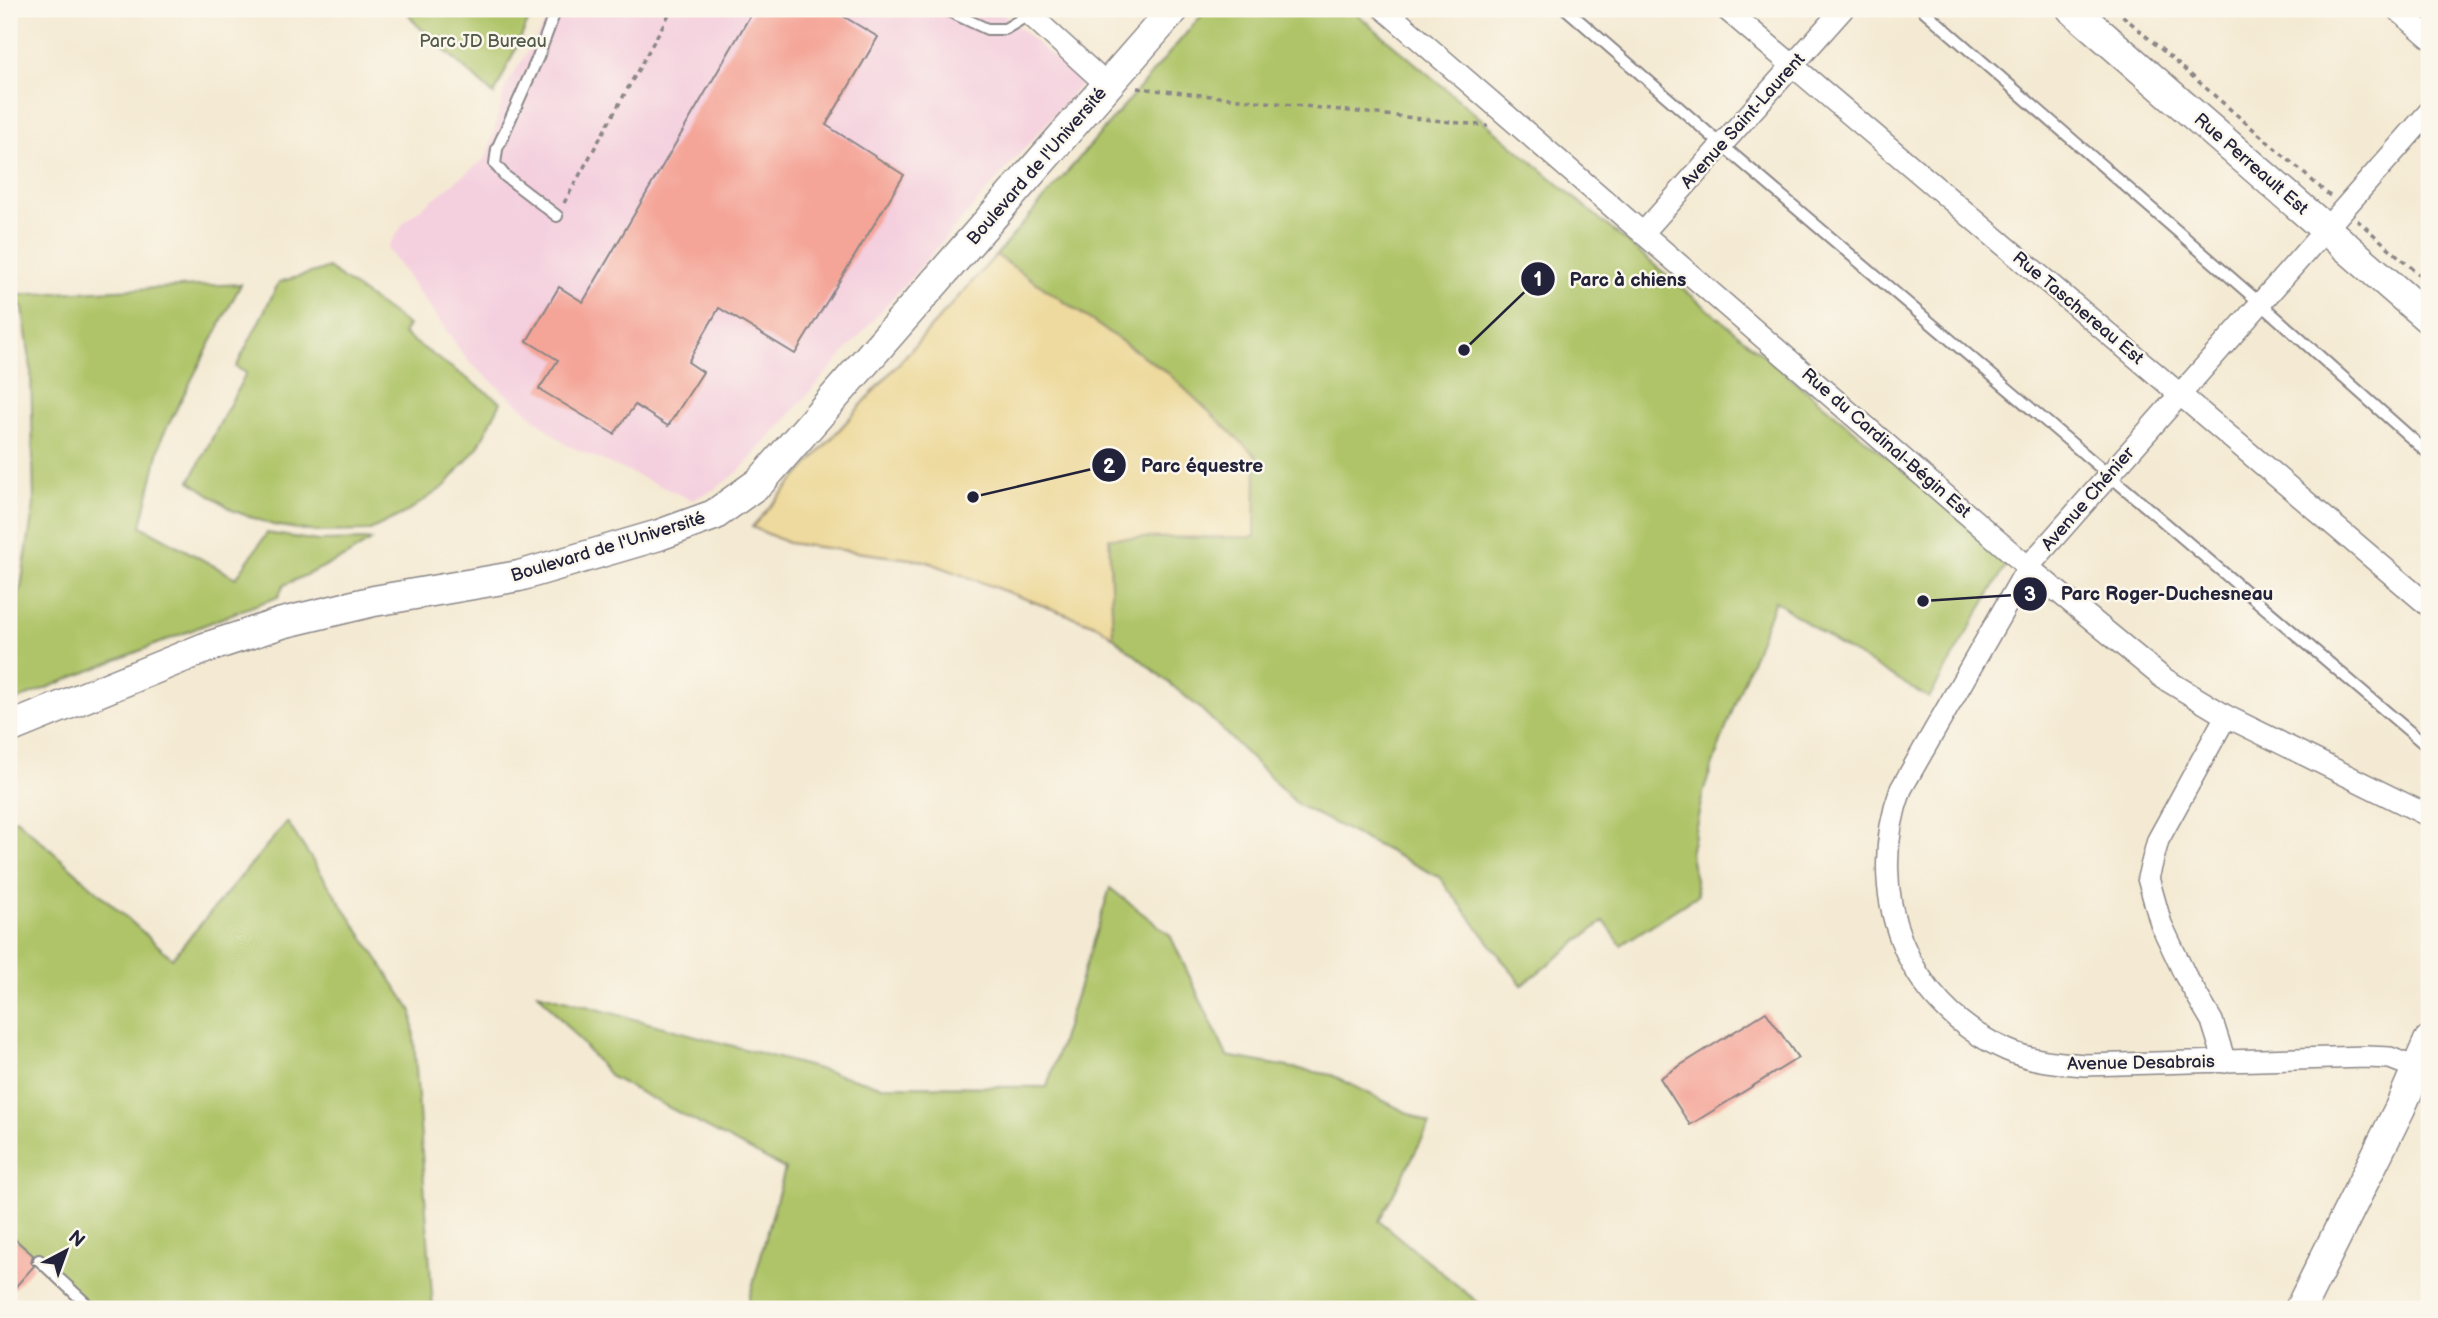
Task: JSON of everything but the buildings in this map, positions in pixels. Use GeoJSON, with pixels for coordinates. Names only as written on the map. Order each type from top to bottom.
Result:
{"type":"FeatureCollection","features":[{"type":"Feature","properties":{"kind":"street","name":"Boulevard de l'Université"},"geometry":{"type":"LineString","coordinates":[[9,728],[205,648],[282,623],[374,601],[519,576],[659,535],[714,515],[760,482],[846,387],[1174,9]]}},
{"type":"Feature","properties":{"kind":"street","name":"Rue du Cardinal-Bégin Est"},"geometry":{"type":"LineString","coordinates":[[1384,9],[2028,567],[2164,678],[2226,716],[2429,816]]}},
{"type":"Feature","properties":{"kind":"street","name":"Rue Taschereau Est"},"geometry":{"type":"LineString","coordinates":[[1726,9],[2429,606]]}},
{"type":"Feature","properties":{"kind":"street","name":"Avenue Saint-Laurent"},"geometry":{"type":"LineString","coordinates":[[1643,233],[1843,9]]}},
{"type":"Feature","properties":{"kind":"street","name":"Rue Perreault Est"},"geometry":{"type":"LineString","coordinates":[[2072,9],[2335,219],[2429,320]]}},
{"type":"Feature","properties":{"kind":"street"},"geometry":{"type":"LineString","coordinates":[[2398,9],[2429,37]]}},
{"type":"Feature","properties":{"kind":"street"},"geometry":{"type":"LineString","coordinates":[[1027,11],[1107,85]]}},
{"type":"Feature","properties":{"kind":"street","name":"Avenue Chénier"},"geometry":{"type":"LineString","coordinates":[[1908,954],[1899,934],[1888,890],[1887,847],[1894,808],[1910,771],[2028,567],[2429,112]]}},
{"type":"Feature","properties":{"kind":"street"},"geometry":{"type":"LineString","coordinates":[[2225,1062],[2212,1021],[2185,975],[2161,924],[2148,878],[2158,840],[2226,716]]}},
{"type":"Feature","properties":{"kind":"street","name":"Avenue Desabrais"},"geometry":{"type":"LineString","coordinates":[[1908,954],[1928,988],[1955,1017],[1989,1041],[2029,1058],[2050,1063],[2085,1065],[2225,1062],[2390,1058],[2423,1054]]}},
{"type":"Feature","properties":{"kind":"street"},"geometry":{"type":"LineString","coordinates":[[2300,1309],[2400,1108],[2423,1054]]}},
{"type":"Feature","properties":{"kind":"lane"},"geometry":{"type":"LineString","coordinates":[[556,9],[497,149],[495,164],[505,176],[557,216]]}},
{"type":"Feature","properties":{"kind":"lane"},"geometry":{"type":"LineString","coordinates":[[944,9],[987,29],[1005,29],[1027,11]]}},
{"type":"Feature","properties":{"kind":"lane"},"geometry":{"type":"LineString","coordinates":[[1566,9],[2429,748]]}},
{"type":"Feature","properties":{"kind":"lane"},"geometry":{"type":"LineString","coordinates":[[1922,9],[2429,454]]}},
{"type":"Feature","properties":{"kind":"lane"},"geometry":{"type":"LineString","coordinates":[[39,1260],[92,1309]]}},
{"type":"Feature","properties":{"kind":"path"},"geometry":{"type":"LineString","coordinates":[[662,9],[669,15]]}},
{"type":"Feature","properties":{"kind":"path"},"geometry":{"type":"LineString","coordinates":[[557,216],[672,9]]}},
{"type":"Feature","properties":{"kind":"path"},"geometry":{"type":"LineString","coordinates":[[2115,9],[2335,219],[2429,283]]}},
{"type":"Feature","properties":{"kind":"path"},"geometry":{"type":"LineString","coordinates":[[1107,85],[1525,130]]}},
{"type":"Feature","properties":{"kind":"shaded area"},"geometry":{"type":"Polygon","coordinates":[[[554,9],[998,9],[1082,83],[737,473],[715,489],[692,500],[565,444],[468,361],[387,248],[406,220],[487,157],[506,86],[554,9]]]}},
{"type":"Feature","properties":{"kind":"green space","name":"Parc JD Bureau"},"geometry":{"type":"Polygon","coordinates":[[[405,9],[534,9],[494,95],[416,24],[405,9]]]}},
{"type":"Feature","properties":{"kind":"green space"},"geometry":{"type":"Polygon","coordinates":[[[1207,9],[1351,9],[1646,258],[2010,559],[1929,698],[1836,643],[1775,601],[1704,789],[1690,854],[1698,895],[1621,945],[1604,921],[1522,985],[1439,877],[1298,805],[1202,710],[1113,637],[1109,538],[1255,537],[1169,374],[996,255],[1207,9]]]}},
{"type":"Feature","properties":{"kind":"green space"},"geometry":{"type":"Polygon","coordinates":[[[328,268],[408,325],[403,334],[501,402],[478,447],[445,486],[407,512],[368,531],[316,532],[273,525],[234,511],[190,481],[246,373],[236,367],[279,282],[328,268]]]}},
{"type":"Feature","properties":{"kind":"green space"},"geometry":{"type":"Polygon","coordinates":[[[241,284],[162,437],[141,526],[236,578],[267,533],[318,541],[372,540],[345,557],[284,585],[278,597],[9,703],[9,634],[21,587],[34,504],[31,369],[23,309],[13,295],[241,284]]]}},
{"type":"Feature","properties":{"kind":"green space"},"geometry":{"type":"Polygon","coordinates":[[[16,819],[172,958],[287,822],[412,1011],[433,1309],[92,1309],[9,1234],[9,822],[16,819]]]}},
{"type":"Feature","properties":{"kind":"green space"},"geometry":{"type":"Polygon","coordinates":[[[1110,888],[1170,935],[1227,1056],[1332,1075],[1430,1124],[1379,1221],[1486,1309],[746,1309],[785,1169],[611,1077],[538,993],[881,1086],[1047,1087],[1110,888]]]}},
{"type":"Feature","properties":{"kind":"sand"},"geometry":{"type":"Polygon","coordinates":[[[996,255],[1169,374],[1256,456],[1255,537],[1109,538],[1113,637],[1100,627],[925,561],[788,543],[752,527],[996,255]]]}},
{"type":"Feature","properties":{"kind":"place","name":"Parc à chiens"},"geometry":{"type":"Point","coordinates":[1464,350]}},
{"type":"Feature","properties":{"kind":"place","name":"Parc équestre"},"geometry":{"type":"Point","coordinates":[973,497]}},
{"type":"Feature","properties":{"kind":"place","name":"Parc Roger-Duchesneau"},"geometry":{"type":"Point","coordinates":[1923,601]}}]}
